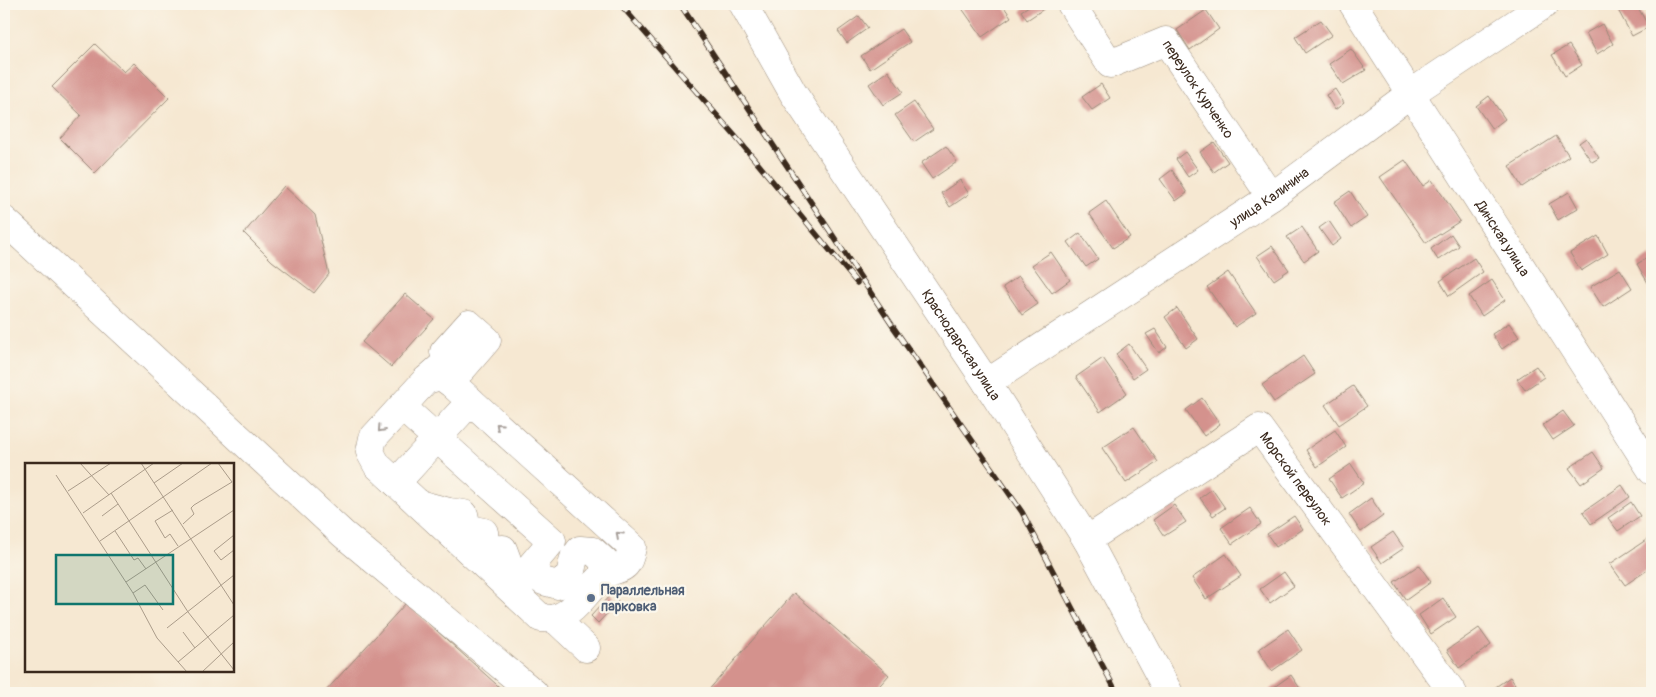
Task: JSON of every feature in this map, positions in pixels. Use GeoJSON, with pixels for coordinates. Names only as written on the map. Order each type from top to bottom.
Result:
{"type":"FeatureCollection","features":[{"type":"Feature","properties":{"kind":"street","name":"Краснодарская улица"},"geometry":{"type":"LineString","coordinates":[[743,4],[793,93],[987,382],[1087,540],[1169,693]]}},
{"type":"Feature","properties":{"kind":"street","name":"переулок Курченко"},"geometry":{"type":"LineString","coordinates":[[1070,4],[1110,64],[1166,41],[1271,197]]}},
{"type":"Feature","properties":{"kind":"street","name":"Динская улица"},"geometry":{"type":"LineString","coordinates":[[1353,4],[1652,471]]}},
{"type":"Feature","properties":{"kind":"street","name":"улица Калинина"},"geometry":{"type":"LineString","coordinates":[[987,382],[1271,197],[1410,94],[1545,4]]}},
{"type":"Feature","properties":{"kind":"street"},"geometry":{"type":"LineString","coordinates":[[4,220],[343,534],[534,693]]}},
{"type":"Feature","properties":{"kind":"street"},"geometry":{"type":"LineString","coordinates":[[451,377],[632,547],[630,559],[571,610],[555,619],[541,618],[377,465],[370,452],[373,438],[402,407],[451,377]]}},
{"type":"Feature","properties":{"kind":"street"},"geometry":{"type":"LineString","coordinates":[[396,483],[436,439],[451,377]]}},
{"type":"Feature","properties":{"kind":"street"},"geometry":{"type":"LineString","coordinates":[[402,407],[552,541],[530,567],[543,581],[558,585],[570,575],[574,558],[580,550],[593,551],[613,572]]}},
{"type":"Feature","properties":{"kind":"street","name":"Морской переулок"},"geometry":{"type":"LineString","coordinates":[[1087,540],[1259,428],[1453,693]]}},
{"type":"Feature","properties":{"kind":"street"},"geometry":{"type":"LineString","coordinates":[[546,468],[549,488],[563,505],[592,533],[613,572]]}},
{"type":"Feature","properties":{"kind":"street"},"geometry":{"type":"LineString","coordinates":[[555,619],[586,648]]}},
{"type":"Feature","properties":{"kind":"building"},"geometry":{"type":"Polygon","coordinates":[[[959,4],[1002,4],[1011,17],[982,37],[959,4]]]}},
{"type":"Feature","properties":{"kind":"building"},"geometry":{"type":"Polygon","coordinates":[[[1032,4],[1042,4],[1045,8],[1027,20],[1021,11],[1032,4]]]}},
{"type":"Feature","properties":{"kind":"building"},"geometry":{"type":"Polygon","coordinates":[[[1629,4],[1636,4],[1649,27],[1632,36],[1618,10],[1629,4]]]}},
{"type":"Feature","properties":{"kind":"building"},"geometry":{"type":"Polygon","coordinates":[[[1206,10],[1219,29],[1190,50],[1177,30],[1206,10]]]}},
{"type":"Feature","properties":{"kind":"building"},"geometry":{"type":"Polygon","coordinates":[[[859,16],[868,28],[847,43],[838,31],[859,16]]]}},
{"type":"Feature","properties":{"kind":"building"},"geometry":{"type":"Polygon","coordinates":[[[1321,20],[1332,35],[1305,53],[1295,37],[1321,20]]]}},
{"type":"Feature","properties":{"kind":"building"},"geometry":{"type":"Polygon","coordinates":[[[1602,24],[1613,44],[1597,54],[1586,33],[1602,24]]]}},
{"type":"Feature","properties":{"kind":"building"},"geometry":{"type":"Polygon","coordinates":[[[901,29],[910,42],[870,69],[861,56],[901,29]]]}},
{"type":"Feature","properties":{"kind":"building"},"geometry":{"type":"Polygon","coordinates":[[[95,44],[124,72],[134,63],[169,98],[95,173],[60,138],[81,115],[52,87],[95,44]]]}},
{"type":"Feature","properties":{"kind":"building"},"geometry":{"type":"Polygon","coordinates":[[[1569,45],[1582,65],[1565,76],[1552,55],[1569,45]]]}},
{"type":"Feature","properties":{"kind":"building"},"geometry":{"type":"Polygon","coordinates":[[[1351,49],[1366,70],[1343,84],[1329,64],[1351,49]]]}},
{"type":"Feature","properties":{"kind":"building"},"geometry":{"type":"Polygon","coordinates":[[[888,71],[903,92],[883,105],[869,84],[888,71]]]}},
{"type":"Feature","properties":{"kind":"building"},"geometry":{"type":"Polygon","coordinates":[[[1101,84],[1110,98],[1092,110],[1082,97],[1101,84]]]}},
{"type":"Feature","properties":{"kind":"building"},"geometry":{"type":"Polygon","coordinates":[[[1335,89],[1344,103],[1335,110],[1326,95],[1335,89]]]}},
{"type":"Feature","properties":{"kind":"building"},"geometry":{"type":"Polygon","coordinates":[[[1489,96],[1505,119],[1492,129],[1476,106],[1489,96]]]}},
{"type":"Feature","properties":{"kind":"building"},"geometry":{"type":"Polygon","coordinates":[[[914,102],[933,129],[914,142],[895,115],[914,102]]]}},
{"type":"Feature","properties":{"kind":"building"},"geometry":{"type":"Polygon","coordinates":[[[1556,136],[1569,156],[1522,187],[1509,166],[1556,136]]]}},
{"type":"Feature","properties":{"kind":"building"},"geometry":{"type":"Polygon","coordinates":[[[1586,138],[1599,158],[1592,162],[1579,143],[1586,138]]]}},
{"type":"Feature","properties":{"kind":"building"},"geometry":{"type":"Polygon","coordinates":[[[1214,142],[1228,162],[1214,172],[1200,152],[1214,142]]]}},
{"type":"Feature","properties":{"kind":"building"},"geometry":{"type":"Polygon","coordinates":[[[946,146],[957,162],[932,179],[921,163],[946,146]]]}},
{"type":"Feature","properties":{"kind":"building"},"geometry":{"type":"Polygon","coordinates":[[[1185,152],[1198,170],[1188,177],[1176,159],[1185,152]]]}},
{"type":"Feature","properties":{"kind":"building"},"geometry":{"type":"Polygon","coordinates":[[[1405,160],[1423,186],[1432,180],[1460,221],[1426,243],[1380,177],[1405,160]]]}},
{"type":"Feature","properties":{"kind":"building"},"geometry":{"type":"Polygon","coordinates":[[[1172,170],[1187,193],[1176,201],[1160,179],[1172,170]]]}},
{"type":"Feature","properties":{"kind":"building"},"geometry":{"type":"Polygon","coordinates":[[[960,180],[969,194],[950,207],[941,193],[960,180]]]}},
{"type":"Feature","properties":{"kind":"building"},"geometry":{"type":"Polygon","coordinates":[[[284,186],[315,215],[329,274],[314,293],[272,261],[244,233],[284,186]]]}},
{"type":"Feature","properties":{"kind":"building"},"geometry":{"type":"Polygon","coordinates":[[[1350,191],[1367,217],[1351,228],[1334,202],[1350,191]]]}},
{"type":"Feature","properties":{"kind":"building"},"geometry":{"type":"Polygon","coordinates":[[[1569,192],[1578,208],[1558,220],[1549,204],[1569,192]]]}},
{"type":"Feature","properties":{"kind":"building"},"geometry":{"type":"Polygon","coordinates":[[[1106,201],[1130,237],[1113,248],[1089,213],[1106,201]]]}},
{"type":"Feature","properties":{"kind":"building"},"geometry":{"type":"Polygon","coordinates":[[[1329,221],[1341,239],[1332,246],[1319,228],[1329,221]]]}},
{"type":"Feature","properties":{"kind":"building"},"geometry":{"type":"Polygon","coordinates":[[[1302,227],[1318,251],[1304,261],[1287,237],[1302,227]]]}},
{"type":"Feature","properties":{"kind":"building"},"geometry":{"type":"Polygon","coordinates":[[[1080,233],[1098,259],[1086,267],[1068,242],[1080,233]]]}},
{"type":"Feature","properties":{"kind":"building"},"geometry":{"type":"Polygon","coordinates":[[[1451,234],[1459,246],[1438,260],[1431,249],[1451,234]]]}},
{"type":"Feature","properties":{"kind":"building"},"geometry":{"type":"Polygon","coordinates":[[[1598,236],[1608,254],[1581,271],[1570,253],[1598,236]]]}},
{"type":"Feature","properties":{"kind":"building"},"geometry":{"type":"Polygon","coordinates":[[[1272,246],[1289,270],[1274,280],[1257,256],[1272,246]]]}},
{"type":"Feature","properties":{"kind":"building"},"geometry":{"type":"Polygon","coordinates":[[[1051,252],[1070,280],[1052,293],[1032,265],[1051,252]]]}},
{"type":"Feature","properties":{"kind":"building"},"geometry":{"type":"Polygon","coordinates":[[[1650,256],[1652,260],[1652,281],[1648,283],[1637,264],[1650,256]]]}},
{"type":"Feature","properties":{"kind":"building"},"geometry":{"type":"Polygon","coordinates":[[[1474,258],[1483,272],[1449,296],[1440,281],[1474,258]]]}},
{"type":"Feature","properties":{"kind":"building"},"geometry":{"type":"Polygon","coordinates":[[[1620,269],[1632,288],[1603,307],[1590,287],[1620,269]]]}},
{"type":"Feature","properties":{"kind":"building"},"geometry":{"type":"Polygon","coordinates":[[[1228,272],[1256,313],[1235,327],[1207,287],[1228,272]]]}},
{"type":"Feature","properties":{"kind":"building"},"geometry":{"type":"Polygon","coordinates":[[[1019,276],[1038,304],[1022,315],[1003,287],[1019,276]]]}},
{"type":"Feature","properties":{"kind":"building"},"geometry":{"type":"Polygon","coordinates":[[[1492,280],[1505,300],[1482,316],[1469,296],[1492,280]]]}},
{"type":"Feature","properties":{"kind":"building"},"geometry":{"type":"Polygon","coordinates":[[[405,294],[434,319],[391,367],[362,342],[405,294]]]}},
{"type":"Feature","properties":{"kind":"building"},"geometry":{"type":"Polygon","coordinates":[[[1177,308],[1198,339],[1186,348],[1165,317],[1177,308]]]}},
{"type":"Feature","properties":{"kind":"building"},"geometry":{"type":"Polygon","coordinates":[[[1509,323],[1519,337],[1502,349],[1492,334],[1509,323]]]}},
{"type":"Feature","properties":{"kind":"building"},"geometry":{"type":"Polygon","coordinates":[[[1155,329],[1167,347],[1159,353],[1146,334],[1155,329]]]}},
{"type":"Feature","properties":{"kind":"building"},"geometry":{"type":"Polygon","coordinates":[[[1129,344],[1146,369],[1133,378],[1116,354],[1129,344]]]}},
{"type":"Feature","properties":{"kind":"building"},"geometry":{"type":"Polygon","coordinates":[[[1303,356],[1315,374],[1274,402],[1262,385],[1303,356]]]}},
{"type":"Feature","properties":{"kind":"building"},"geometry":{"type":"Polygon","coordinates":[[[1103,358],[1127,393],[1100,412],[1076,377],[1103,358]]]}},
{"type":"Feature","properties":{"kind":"building"},"geometry":{"type":"Polygon","coordinates":[[[1536,366],[1544,377],[1525,390],[1517,379],[1536,366]]]}},
{"type":"Feature","properties":{"kind":"building"},"geometry":{"type":"Polygon","coordinates":[[[1353,386],[1367,406],[1339,425],[1325,405],[1353,386]]]}},
{"type":"Feature","properties":{"kind":"building"},"geometry":{"type":"Polygon","coordinates":[[[1202,398],[1220,424],[1204,436],[1186,410],[1202,398]]]}},
{"type":"Feature","properties":{"kind":"building"},"geometry":{"type":"Polygon","coordinates":[[[1563,411],[1574,426],[1553,440],[1543,425],[1563,411]]]}},
{"type":"Feature","properties":{"kind":"building"},"geometry":{"type":"Polygon","coordinates":[[[1134,427],[1158,462],[1126,483],[1102,448],[1134,427]]]}},
{"type":"Feature","properties":{"kind":"building"},"geometry":{"type":"Polygon","coordinates":[[[1335,430],[1346,447],[1317,467],[1306,450],[1335,430]]]}},
{"type":"Feature","properties":{"kind":"building"},"geometry":{"type":"Polygon","coordinates":[[[1593,452],[1604,468],[1581,484],[1569,468],[1593,452]]]}},
{"type":"Feature","properties":{"kind":"building"},"geometry":{"type":"Polygon","coordinates":[[[1351,464],[1364,483],[1342,498],[1329,479],[1351,464]]]}},
{"type":"Feature","properties":{"kind":"building"},"geometry":{"type":"Polygon","coordinates":[[[1622,485],[1630,497],[1591,524],[1583,512],[1622,485]]]}},
{"type":"Feature","properties":{"kind":"building"},"geometry":{"type":"Polygon","coordinates":[[[1212,489],[1225,508],[1213,516],[1200,498],[1212,489]]]}},
{"type":"Feature","properties":{"kind":"building"},"geometry":{"type":"Polygon","coordinates":[[[1371,498],[1383,516],[1361,532],[1349,514],[1371,498]]]}},
{"type":"Feature","properties":{"kind":"building"},"geometry":{"type":"Polygon","coordinates":[[[1631,502],[1640,516],[1618,531],[1608,518],[1631,502]]]}},
{"type":"Feature","properties":{"kind":"building"},"geometry":{"type":"Polygon","coordinates":[[[1174,505],[1186,522],[1164,536],[1153,520],[1174,505]]]}},
{"type":"Feature","properties":{"kind":"building"},"geometry":{"type":"Polygon","coordinates":[[[1250,508],[1261,524],[1232,544],[1221,528],[1250,508]]]}},
{"type":"Feature","properties":{"kind":"building"},"geometry":{"type":"Polygon","coordinates":[[[1294,516],[1303,529],[1276,547],[1267,534],[1294,516]]]}},
{"type":"Feature","properties":{"kind":"building"},"geometry":{"type":"Polygon","coordinates":[[[1393,532],[1404,548],[1382,563],[1371,547],[1393,532]]]}},
{"type":"Feature","properties":{"kind":"building"},"geometry":{"type":"Polygon","coordinates":[[[1652,536],[1652,567],[1625,585],[1610,564],[1652,536]]]}},
{"type":"Feature","properties":{"kind":"building"},"geometry":{"type":"Polygon","coordinates":[[[1226,554],[1241,576],[1206,599],[1192,578],[1226,554]]]}},
{"type":"Feature","properties":{"kind":"building"},"geometry":{"type":"Polygon","coordinates":[[[1419,565],[1431,582],[1406,600],[1394,582],[1419,565]]]}},
{"type":"Feature","properties":{"kind":"building"},"geometry":{"type":"Polygon","coordinates":[[[1284,572],[1294,586],[1270,603],[1260,589],[1284,572]]]}},
{"type":"Feature","properties":{"kind":"building"},"geometry":{"type":"Polygon","coordinates":[[[794,593],[889,675],[873,693],[706,693],[794,593]]]}},
{"type":"Feature","properties":{"kind":"building"},"geometry":{"type":"Polygon","coordinates":[[[611,594],[618,602],[598,623],[591,616],[611,594]]]}},
{"type":"Feature","properties":{"kind":"building"},"geometry":{"type":"Polygon","coordinates":[[[1443,598],[1456,617],[1431,634],[1419,615],[1443,598]]]}},
{"type":"Feature","properties":{"kind":"building"},"geometry":{"type":"Polygon","coordinates":[[[406,603],[506,693],[324,693],[406,603]]]}},
{"type":"Feature","properties":{"kind":"building"},"geometry":{"type":"Polygon","coordinates":[[[1479,628],[1491,645],[1459,668],[1447,650],[1479,628]]]}},
{"type":"Feature","properties":{"kind":"building"},"geometry":{"type":"Polygon","coordinates":[[[1288,629],[1302,650],[1272,671],[1258,650],[1288,629]]]}},
{"type":"Feature","properties":{"kind":"building"},"geometry":{"type":"Polygon","coordinates":[[[1291,675],[1301,690],[1296,693],[1272,693],[1270,690],[1291,675]]]}},
{"type":"Feature","properties":{"kind":"building"},"geometry":{"type":"Polygon","coordinates":[[[1510,677],[1521,693],[1487,693],[1510,677]]]}},
{"type":"Feature","properties":{"kind":"railway"},"geometry":{"type":"LineString","coordinates":[[620,4],[735,136],[857,283]]}},
{"type":"Feature","properties":{"kind":"railway"},"geometry":{"type":"LineString","coordinates":[[680,4],[894,328],[1022,512],[1117,693]]}},
{"type":"Feature","properties":{"kind":"place","name":"Параллельная парковка"},"geometry":{"type":"Point","coordinates":[591,598]}}]}
